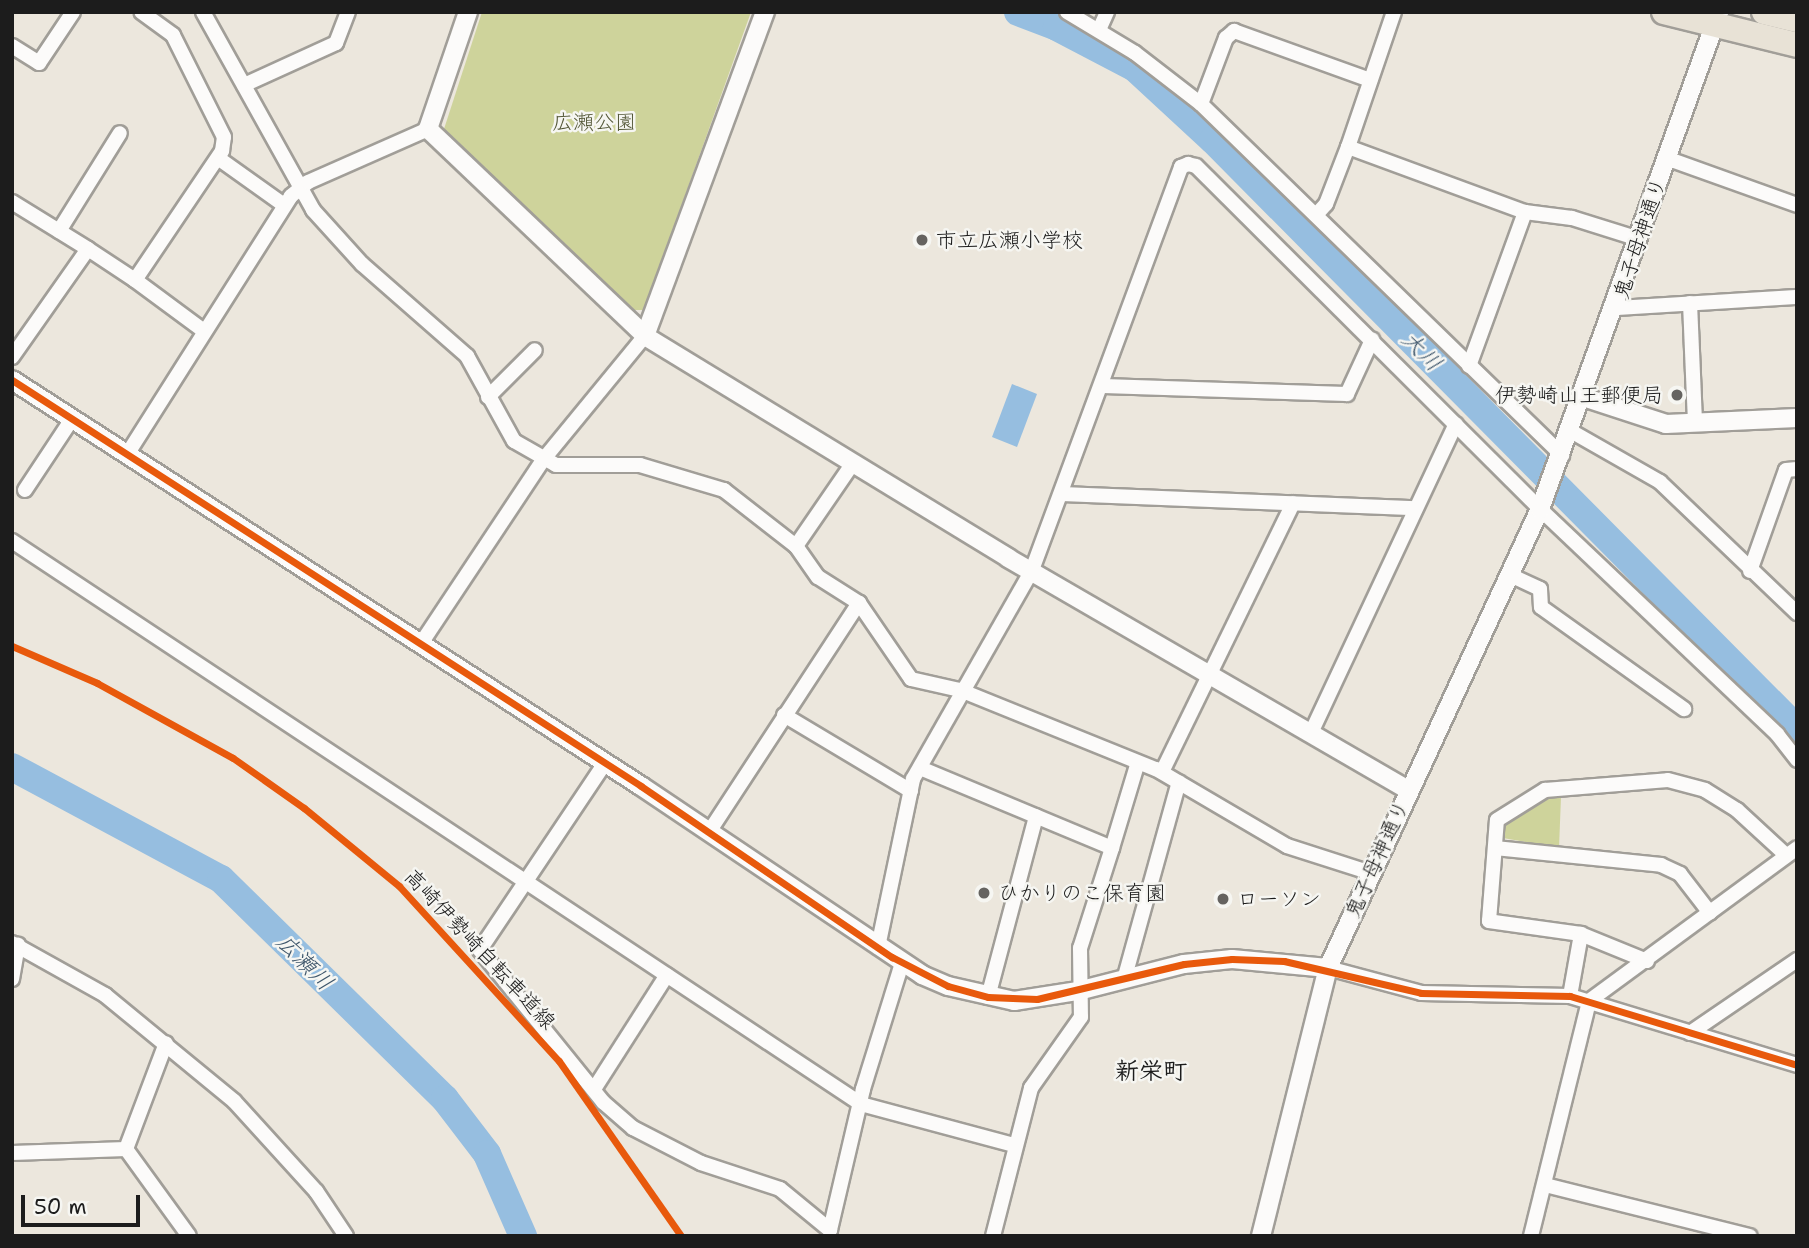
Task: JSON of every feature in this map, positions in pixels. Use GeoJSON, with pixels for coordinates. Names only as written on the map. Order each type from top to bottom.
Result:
{"type":"FeatureCollection","features":[{"type":"Feature","properties":{"kind":"highway"},"geometry":{"type":"LineString","coordinates":[[1664,12],[1717,18],[1797,45]]}},
{"type":"Feature","properties":{"kind":"highway"},"geometry":{"type":"LineString","coordinates":[[1765,12],[1797,20]]}},
{"type":"Feature","properties":{"kind":"street"},"geometry":{"type":"LineString","coordinates":[[12,46],[39,62],[73,12]]}},
{"type":"Feature","properties":{"kind":"street"},"geometry":{"type":"LineString","coordinates":[[135,280],[218,158],[224,138],[173,34],[141,12]]}},
{"type":"Feature","properties":{"kind":"street"},"geometry":{"type":"LineString","coordinates":[[203,12],[299,188],[362,264],[467,356],[509,436],[543,460],[556,465],[640,465],[724,490],[796,546],[818,577],[859,603],[911,679],[960,690],[1137,765],[1162,772],[1287,846],[1371,873]]}},
{"type":"Feature","properties":{"kind":"street"},"geometry":{"type":"LineString","coordinates":[[244,85],[337,43],[348,12]]}},
{"type":"Feature","properties":{"kind":"street"},"geometry":{"type":"LineString","coordinates":[[128,453],[284,205],[299,188],[428,130],[468,12]]}},
{"type":"Feature","properties":{"kind":"street"},"geometry":{"type":"LineString","coordinates":[[421,645],[543,460],[646,336],[765,12]]}},
{"type":"Feature","properties":{"kind":"street"},"geometry":{"type":"LineString","coordinates":[[1067,12],[1099,30],[1201,104],[1317,215],[1560,459]]}},
{"type":"Feature","properties":{"kind":"street"},"geometry":{"type":"LineString","coordinates":[[1099,30],[1107,12]]}},
{"type":"Feature","properties":{"kind":"street"},"geometry":{"type":"LineString","coordinates":[[1317,215],[1326,204],[1348,147],[1394,12]]}},
{"type":"Feature","properties":{"kind":"street","name":"鬼子母神通り"},"geometry":{"type":"LineString","coordinates":[[1261,1236],[1328,968],[1408,790],[1510,575],[1560,459],[1616,308],[1666,158],[1717,18]]}},
{"type":"Feature","properties":{"kind":"street"},"geometry":{"type":"LineString","coordinates":[[1201,104],[1226,38],[1234,32],[1370,80]]}},
{"type":"Feature","properties":{"kind":"street"},"geometry":{"type":"LineString","coordinates":[[428,130],[646,336],[1032,570],[1408,790]]}},
{"type":"Feature","properties":{"kind":"street"},"geometry":{"type":"LineString","coordinates":[[59,231],[120,133]]}},
{"type":"Feature","properties":{"kind":"street"},"geometry":{"type":"LineString","coordinates":[[1348,147],[1525,212],[1572,218],[1639,239]]}},
{"type":"Feature","properties":{"kind":"street"},"geometry":{"type":"LineString","coordinates":[[218,158],[284,205]]}},
{"type":"Feature","properties":{"kind":"street"},"geometry":{"type":"LineString","coordinates":[[1666,158],[1797,205]]}},
{"type":"Feature","properties":{"kind":"street"},"geometry":{"type":"LineString","coordinates":[[878,947],[911,791],[920,768],[960,690],[1032,570],[1103,386],[1181,167],[1188,163],[1196,166],[1777,734],[1797,760]]}},
{"type":"Feature","properties":{"kind":"street"},"geometry":{"type":"LineString","coordinates":[[12,202],[135,280],[204,331]]}},
{"type":"Feature","properties":{"kind":"street"},"geometry":{"type":"LineString","coordinates":[[1469,366],[1525,212]]}},
{"type":"Feature","properties":{"kind":"street"},"geometry":{"type":"LineString","coordinates":[[12,357],[88,249]]}},
{"type":"Feature","properties":{"kind":"street"},"geometry":{"type":"LineString","coordinates":[[1616,308],[1797,297]]}},
{"type":"Feature","properties":{"kind":"street"},"geometry":{"type":"LineString","coordinates":[[1690,303],[1695,423]]}},
{"type":"Feature","properties":{"kind":"street"},"geometry":{"type":"LineString","coordinates":[[1103,386],[1347,394],[1372,340]]}},
{"type":"Feature","properties":{"kind":"street"},"geometry":{"type":"LineString","coordinates":[[488,397],[535,350]]}},
{"type":"Feature","properties":{"kind":"street"},"geometry":{"type":"LineString","coordinates":[[12,380],[605,763],[902,963],[948,986],[988,997],[1025,1000],[1078,991],[1184,964],[1232,959],[1328,968],[1421,993],[1570,996],[1797,1065]]}},
{"type":"Feature","properties":{"kind":"street"},"geometry":{"type":"LineString","coordinates":[[1583,397],[1652,422],[1695,423],[1797,418]]}},
{"type":"Feature","properties":{"kind":"street"},"geometry":{"type":"LineString","coordinates":[[25,490],[72,419]]}},
{"type":"Feature","properties":{"kind":"street"},"geometry":{"type":"LineString","coordinates":[[1311,733],[1457,424]]}},
{"type":"Feature","properties":{"kind":"street"},"geometry":{"type":"LineString","coordinates":[[1569,430],[1660,482],[1690,508],[1750,572],[1797,613]]}},
{"type":"Feature","properties":{"kind":"street"},"geometry":{"type":"LineString","coordinates":[[796,546],[853,463]]}},
{"type":"Feature","properties":{"kind":"street"},"geometry":{"type":"LineString","coordinates":[[1750,572],[1786,470],[1797,469]]}},
{"type":"Feature","properties":{"kind":"street"},"geometry":{"type":"LineString","coordinates":[[1063,494],[1415,508]]}},
{"type":"Feature","properties":{"kind":"street"},"geometry":{"type":"LineString","coordinates":[[1162,772],[1213,676],[1293,503]]}},
{"type":"Feature","properties":{"kind":"street"},"geometry":{"type":"LineString","coordinates":[[12,541],[861,1104],[1014,1145]]}},
{"type":"Feature","properties":{"kind":"street"},"geometry":{"type":"LineString","coordinates":[[1510,575],[1540,589],[1541,607],[1684,709]]}},
{"type":"Feature","properties":{"kind":"street"},"geometry":{"type":"LineString","coordinates":[[709,832],[859,603]]}},
{"type":"Feature","properties":{"kind":"street"},"geometry":{"type":"LineString","coordinates":[[784,715],[911,791]]}},
{"type":"Feature","properties":{"kind":"street"},"geometry":{"type":"LineString","coordinates":[[605,763],[480,950],[603,1102],[640,1133],[701,1163],[780,1189],[832,1234],[861,1104],[902,963]]}},
{"type":"Feature","properties":{"kind":"street"},"geometry":{"type":"LineString","coordinates":[[995,1235],[1014,1145],[1031,1088],[1081,1017],[1078,991],[1080,948],[1137,765]]}},
{"type":"Feature","properties":{"kind":"street"},"geometry":{"type":"LineString","coordinates":[[920,768],[1112,848]]}},
{"type":"Feature","properties":{"kind":"street"},"geometry":{"type":"LineString","coordinates":[[1531,1236],[1589,1001],[1647,961],[1792,851],[1705,790],[1668,780],[1545,790],[1497,820],[1489,921],[1581,934],[1647,961]]}},
{"type":"Feature","properties":{"kind":"street"},"geometry":{"type":"LineString","coordinates":[[1124,980],[1179,782]]}},
{"type":"Feature","properties":{"kind":"street"},"geometry":{"type":"LineString","coordinates":[[988,997],[1036,816]]}},
{"type":"Feature","properties":{"kind":"street"},"geometry":{"type":"LineString","coordinates":[[1495,848],[1661,865],[1680,874],[1710,912]]}},
{"type":"Feature","properties":{"kind":"street"},"geometry":{"type":"LineString","coordinates":[[1570,996],[1581,934]]}},
{"type":"Feature","properties":{"kind":"street"},"geometry":{"type":"LineString","coordinates":[[12,979],[15,944],[105,995],[246,1112],[316,1191],[346,1236]]}},
{"type":"Feature","properties":{"kind":"street"},"geometry":{"type":"LineString","coordinates":[[1690,1033],[1797,960]]}},
{"type":"Feature","properties":{"kind":"street"},"geometry":{"type":"LineString","coordinates":[[594,1089],[667,975]]}},
{"type":"Feature","properties":{"kind":"street"},"geometry":{"type":"LineString","coordinates":[[126,1149],[166,1043]]}},
{"type":"Feature","properties":{"kind":"street"},"geometry":{"type":"LineString","coordinates":[[12,1153],[126,1149]]}},
{"type":"Feature","properties":{"kind":"street"},"geometry":{"type":"LineString","coordinates":[[126,1149],[189,1236]]}},
{"type":"Feature","properties":{"kind":"street"},"geometry":{"type":"LineString","coordinates":[[1545,1185],[1750,1236]]}},
{"type":"Feature","properties":{"kind":"green space","name":"広瀬公園"},"geometry":{"type":"Polygon","coordinates":[[[482,12],[751,12],[644,310],[633,310],[444,129],[482,12]]]}},
{"type":"Feature","properties":{"kind":"green space"},"geometry":{"type":"Polygon","coordinates":[[[1552,797],[1561,797],[1559,848],[1503,838],[1504,820],[1552,797]]]}},
{"type":"Feature","properties":{"kind":"water"},"geometry":{"type":"Polygon","coordinates":[[[1012,384],[1037,394],[1017,447],[992,437],[1012,384]]]}},
{"type":"Feature","properties":{"kind":"waterway","name":"大川"},"geometry":{"type":"LineString","coordinates":[[1018,12],[1057,27],[1135,68],[1213,140],[1797,729]]}},
{"type":"Feature","properties":{"kind":"waterway","name":"広瀬川"},"geometry":{"type":"LineString","coordinates":[[12,767],[221,879],[445,1099],[487,1154],[523,1236]]}},
{"type":"Feature","properties":{"kind":"cycle path"},"geometry":{"type":"LineString","coordinates":[[12,380],[641,786],[892,957],[948,986],[988,997],[1037,999],[1184,964],[1232,959],[1284,961],[1421,993],[1570,996],[1797,1065]]}},
{"type":"Feature","properties":{"kind":"cycle path","name":"高崎伊勢崎自転車道線"},"geometry":{"type":"LineString","coordinates":[[12,646],[97,683],[233,758],[304,808],[399,886],[559,1061],[681,1236]]}},
{"type":"Feature","properties":{"kind":"place","name":"市立広瀬小学校"},"geometry":{"type":"Point","coordinates":[922,240]}},
{"type":"Feature","properties":{"kind":"place","name":"伊勢崎山王郵便局"},"geometry":{"type":"Point","coordinates":[1677,395]}},
{"type":"Feature","properties":{"kind":"place","name":"ひかりのこ保育園"},"geometry":{"type":"Point","coordinates":[984,893]}},
{"type":"Feature","properties":{"kind":"place","name":"ローソン"},"geometry":{"type":"Point","coordinates":[1223,899]}},
{"type":"Feature","properties":{"kind":"district","name":"新栄町"},"geometry":{"type":"Point","coordinates":[1151,1072]}}]}
